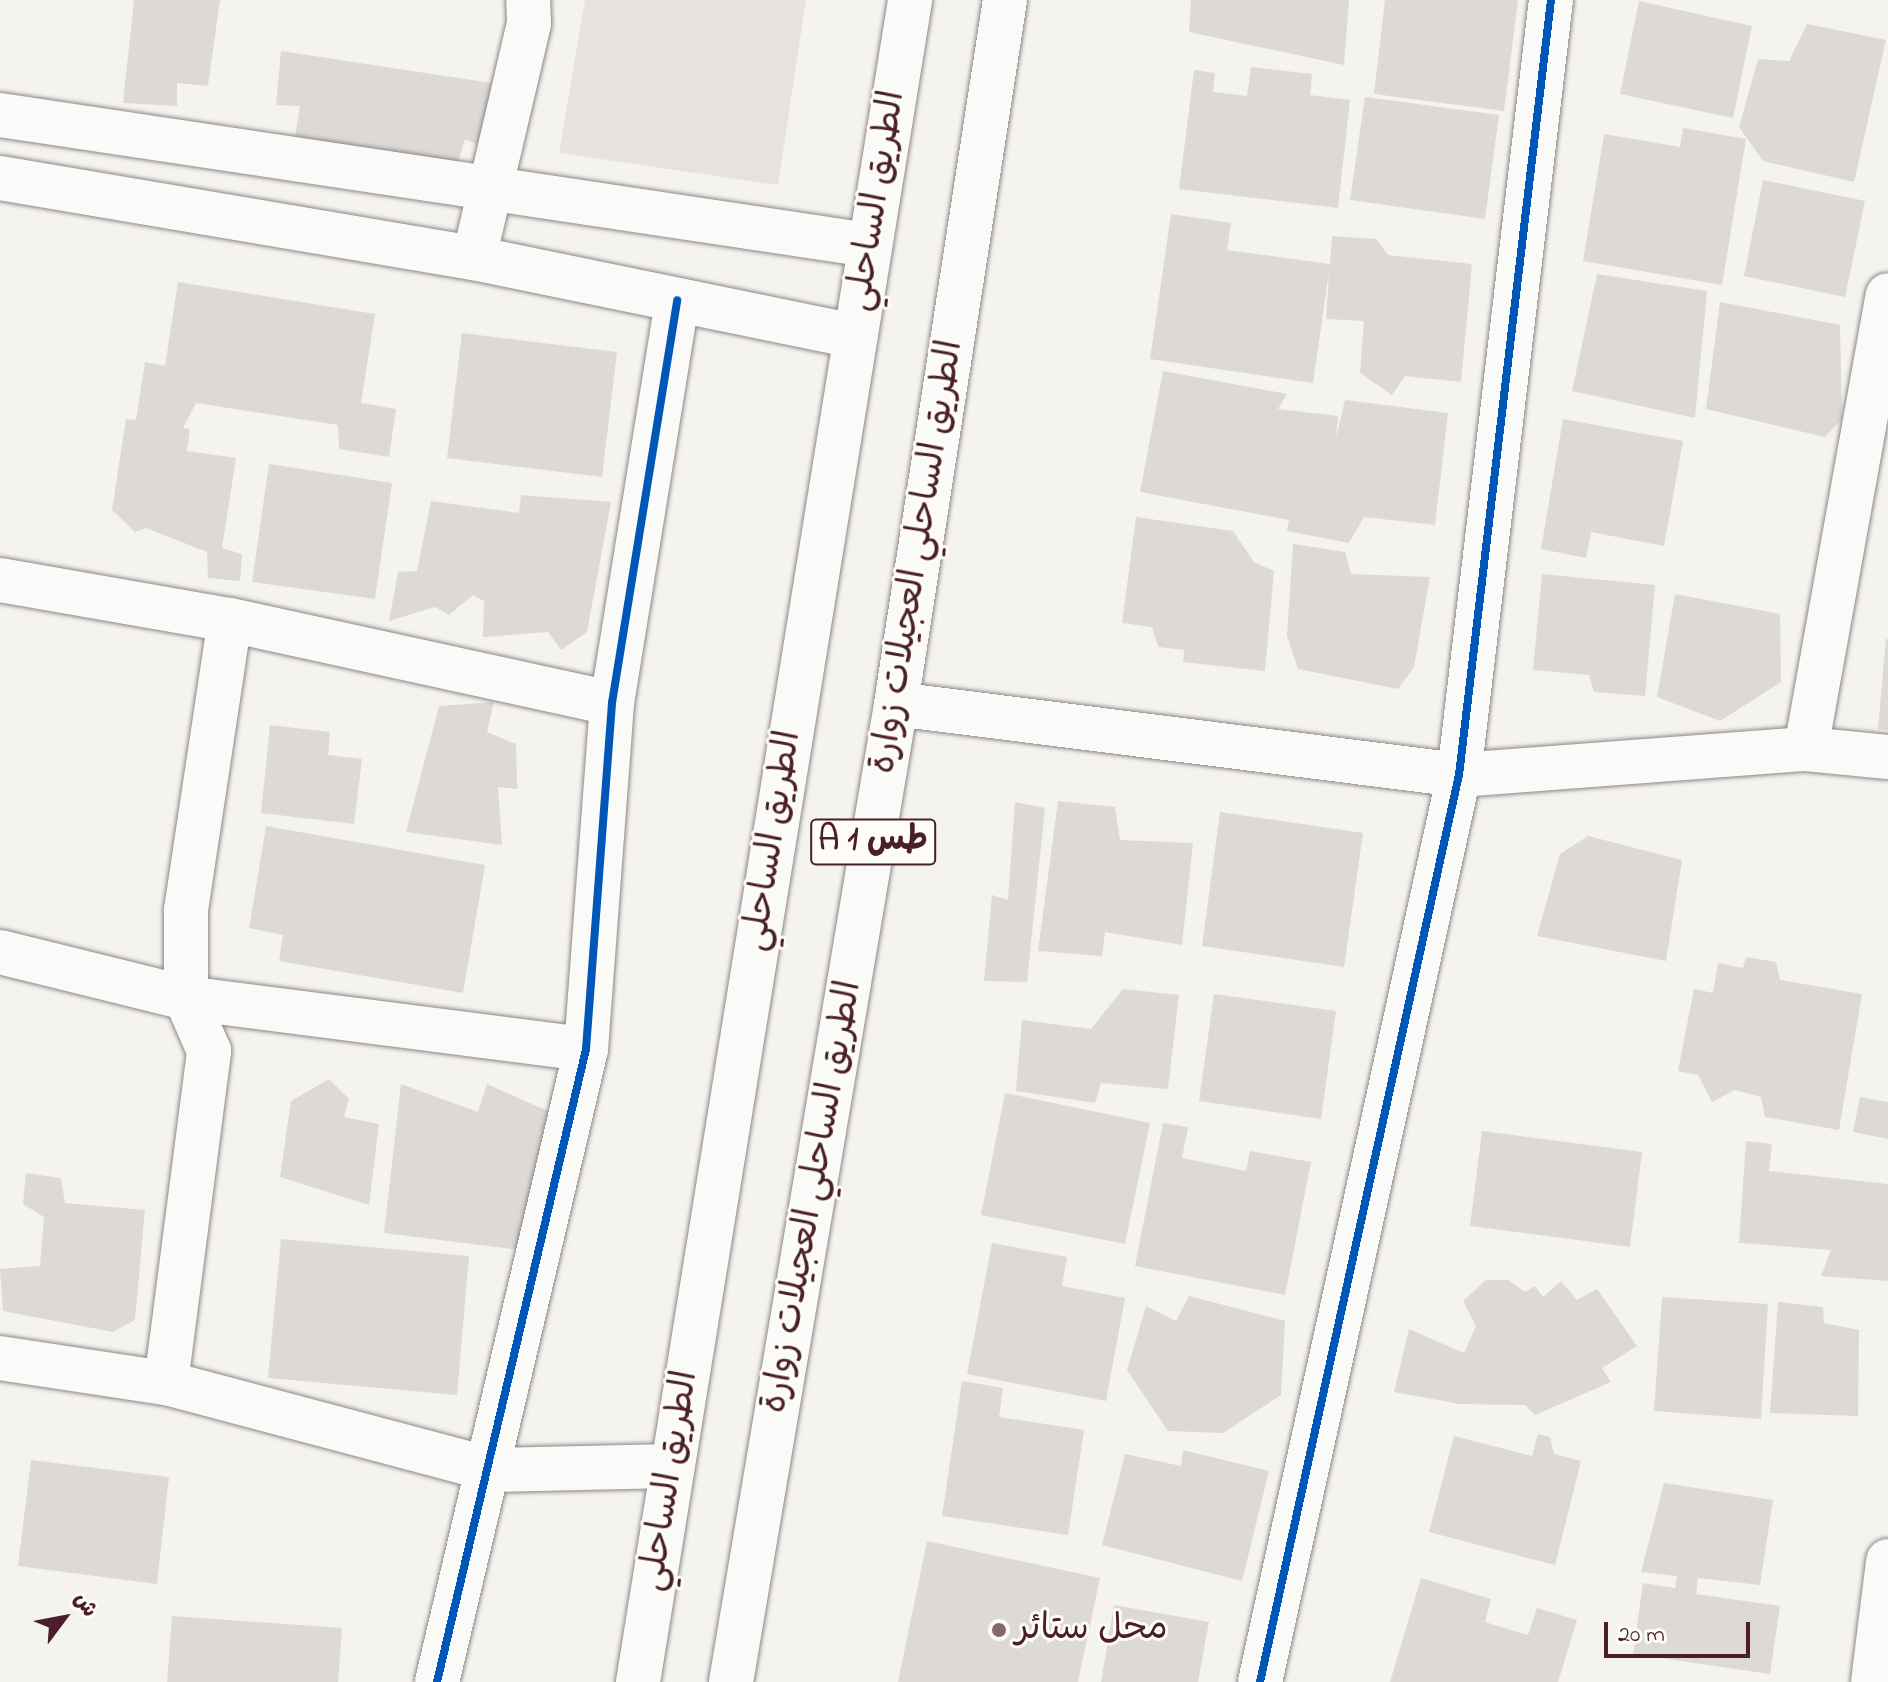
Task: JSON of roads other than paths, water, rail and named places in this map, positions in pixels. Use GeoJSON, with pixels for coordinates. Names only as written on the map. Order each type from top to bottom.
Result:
{"type":"FeatureCollection","features":[{"type":"Feature","properties":{"kind":"main road"},"geometry":{"type":"LineString","coordinates":[[474,258],[529,23],[528,0]]}},
{"type":"Feature","properties":{"kind":"main road","name":"الطريق الساحلي"},"geometry":{"type":"LineString","coordinates":[[638,1682],[910,0]]}},
{"type":"Feature","properties":{"kind":"main road","name":"الطريق الساحلي العجيلات زوارة"},"geometry":{"type":"LineString","coordinates":[[731,1682],[896,704],[1005,0]]}},
{"type":"Feature","properties":{"kind":"main road"},"geometry":{"type":"LineString","coordinates":[[1260,1682],[1459,775],[1551,0]]}},
{"type":"Feature","properties":{"kind":"main road"},"geometry":{"type":"LineString","coordinates":[[0,115],[868,245]]}},
{"type":"Feature","properties":{"kind":"main road"},"geometry":{"type":"LineString","coordinates":[[0,178],[474,258],[855,336]]}},
{"type":"Feature","properties":{"kind":"main road"},"geometry":{"type":"LineString","coordinates":[[1806,749],[1888,295]]}},
{"type":"Feature","properties":{"kind":"main road"},"geometry":{"type":"LineString","coordinates":[[437,1682],[492,1470],[586,1049],[612,703],[677,300]]}},
{"type":"Feature","properties":{"kind":"main road"},"geometry":{"type":"LineString","coordinates":[[0,580],[230,620],[612,703]]}},
{"type":"Feature","properties":{"kind":"main road"},"geometry":{"type":"LineString","coordinates":[[166,1383],[209,1051],[186,998],[186,910],[230,620]]}},
{"type":"Feature","properties":{"kind":"main road"},"geometry":{"type":"LineString","coordinates":[[896,704],[1459,775],[1806,749],[1888,757]]}},
{"type":"Feature","properties":{"kind":"main road"},"geometry":{"type":"LineString","coordinates":[[0,952],[186,998],[586,1049]]}},
{"type":"Feature","properties":{"kind":"main road"},"geometry":{"type":"LineString","coordinates":[[0,1358],[166,1383],[492,1470],[672,1466]]}},
{"type":"Feature","properties":{"kind":"main road"},"geometry":{"type":"LineString","coordinates":[[1873,1682],[1888,1561]]}},
{"type":"Feature","properties":{"kind":"place","name":"محل ستائر"},"geometry":{"type":"Point","coordinates":[999,1630]}}]}
